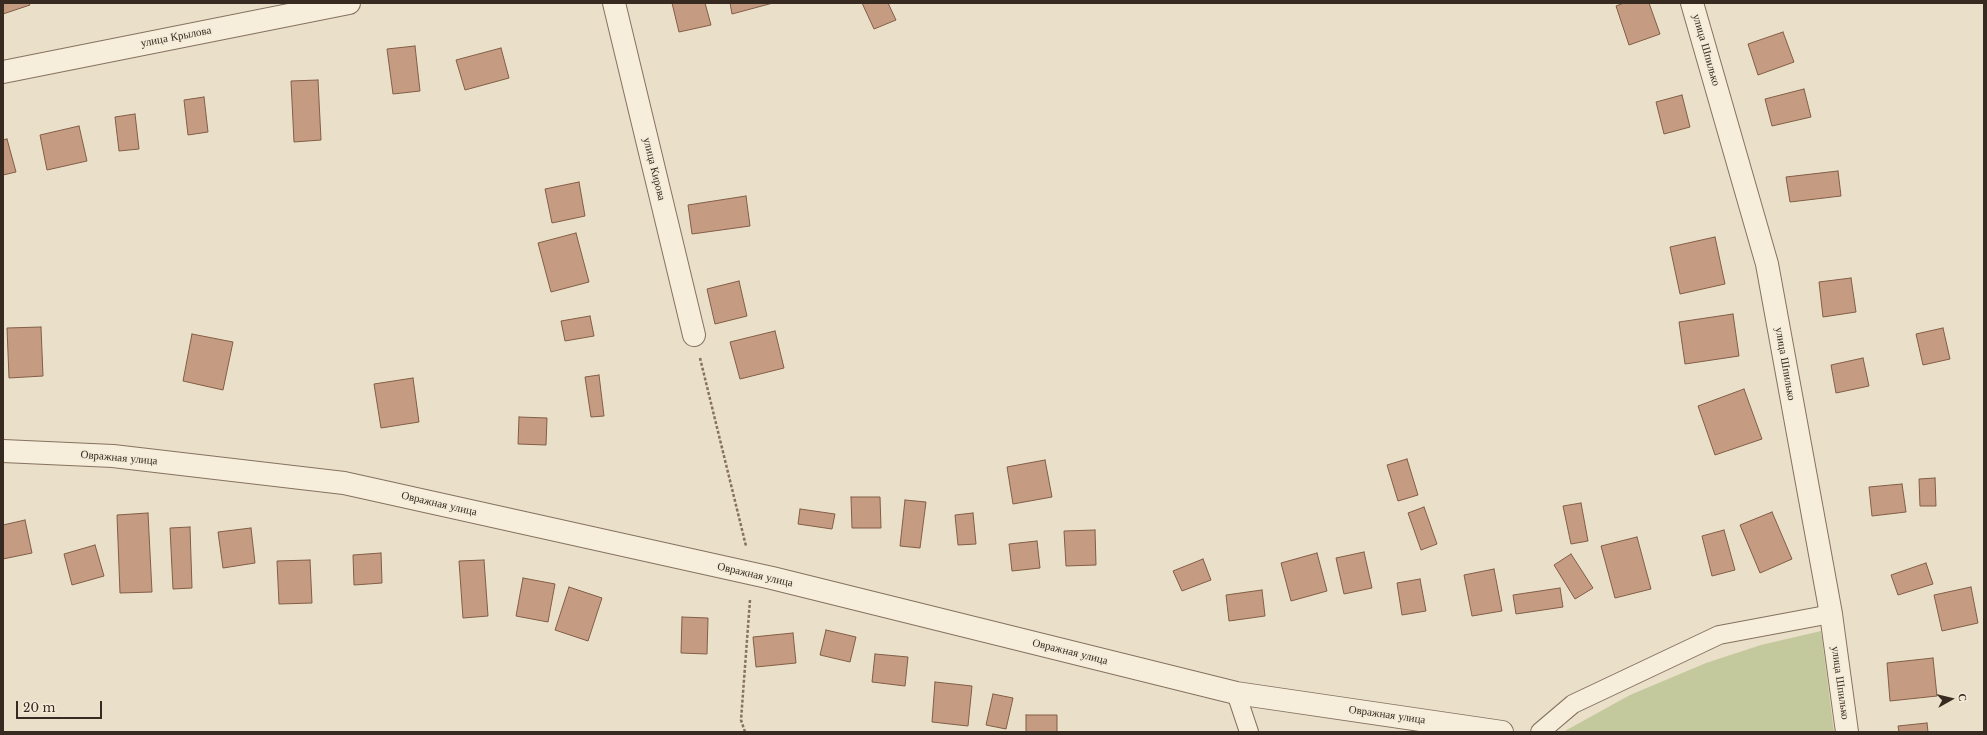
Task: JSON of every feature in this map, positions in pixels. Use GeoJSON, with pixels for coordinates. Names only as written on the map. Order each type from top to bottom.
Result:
{"type":"FeatureCollection","features":[{"type":"Feature","properties":{"kind":"street","name":"улица Крылова"},"geometry":{"type":"LineString","coordinates":[[3,72],[349,3]]}},
{"type":"Feature","properties":{"kind":"street","name":"улица Кирова"},"geometry":{"type":"LineString","coordinates":[[614,3],[694,335]]}},
{"type":"Feature","properties":{"kind":"street","name":"улица Шпилько"},"geometry":{"type":"LineString","coordinates":[[1692,3],[1767,264],[1831,614],[1847,732]]}},
{"type":"Feature","properties":{"kind":"street","name":"Овражная улица"},"geometry":{"type":"LineString","coordinates":[[3,450],[113,456],[344,483],[752,574],[1236,693],[1502,732]]}},
{"type":"Feature","properties":{"kind":"lane"},"geometry":{"type":"LineString","coordinates":[[1540,732],[1573,704],[1719,635],[1831,614]]}},
{"type":"Feature","properties":{"kind":"lane"},"geometry":{"type":"LineString","coordinates":[[1236,693],[1249,732]]}},
{"type":"Feature","properties":{"kind":"path"},"geometry":{"type":"LineString","coordinates":[[694,335],[752,574],[741,720],[745,732]]}},
{"type":"Feature","properties":{"kind":"green space"},"geometry":{"type":"Polygon","coordinates":[[[1821,631],[1834,732],[1563,732],[1630,695],[1706,663],[1761,645],[1821,631]]]}},
{"type":"Feature","properties":{"kind":"building"},"geometry":{"type":"Polygon","coordinates":[[[3,3],[29,3],[30,5],[3,14],[3,3]]]}},
{"type":"Feature","properties":{"kind":"building"},"geometry":{"type":"Polygon","coordinates":[[[672,3],[705,3],[711,25],[679,32],[672,3]]]}},
{"type":"Feature","properties":{"kind":"building"},"geometry":{"type":"Polygon","coordinates":[[[730,3],[773,3],[732,14],[730,3]]]}},
{"type":"Feature","properties":{"kind":"building"},"geometry":{"type":"Polygon","coordinates":[[[862,3],[888,3],[896,20],[874,29],[862,3]]]}},
{"type":"Feature","properties":{"kind":"building"},"geometry":{"type":"Polygon","coordinates":[[[1624,3],[1649,3],[1660,34],[1629,45],[1616,6],[1624,3]]]}},
{"type":"Feature","properties":{"kind":"building"},"geometry":{"type":"Polygon","coordinates":[[[1783,32],[1794,62],[1758,75],[1748,44],[1783,32]]]}},
{"type":"Feature","properties":{"kind":"building"},"geometry":{"type":"Polygon","coordinates":[[[415,46],[420,91],[393,94],[387,49],[415,46]]]}},
{"type":"Feature","properties":{"kind":"building"},"geometry":{"type":"Polygon","coordinates":[[[501,48],[509,78],[465,90],[456,60],[501,48]]]}},
{"type":"Feature","properties":{"kind":"building"},"geometry":{"type":"Polygon","coordinates":[[[318,80],[321,140],[294,142],[291,81],[318,80]]]}},
{"type":"Feature","properties":{"kind":"building"},"geometry":{"type":"Polygon","coordinates":[[[1804,89],[1811,117],[1772,126],[1765,99],[1804,89]]]}},
{"type":"Feature","properties":{"kind":"building"},"geometry":{"type":"Polygon","coordinates":[[[1682,95],[1690,127],[1664,134],[1656,102],[1682,95]]]}},
{"type":"Feature","properties":{"kind":"building"},"geometry":{"type":"Polygon","coordinates":[[[204,97],[208,132],[188,135],[184,100],[204,97]]]}},
{"type":"Feature","properties":{"kind":"building"},"geometry":{"type":"Polygon","coordinates":[[[135,114],[139,149],[119,151],[115,117],[135,114]]]}},
{"type":"Feature","properties":{"kind":"building"},"geometry":{"type":"Polygon","coordinates":[[[79,126],[87,161],[47,170],[40,135],[79,126]]]}},
{"type":"Feature","properties":{"kind":"building"},"geometry":{"type":"Polygon","coordinates":[[[7,139],[16,172],[3,175],[3,140],[7,139]]]}},
{"type":"Feature","properties":{"kind":"building"},"geometry":{"type":"Polygon","coordinates":[[[1838,171],[1841,196],[1790,202],[1786,177],[1838,171]]]}},
{"type":"Feature","properties":{"kind":"building"},"geometry":{"type":"Polygon","coordinates":[[[579,182],[585,216],[552,223],[545,189],[579,182]]]}},
{"type":"Feature","properties":{"kind":"building"},"geometry":{"type":"Polygon","coordinates":[[[746,196],[750,226],[692,234],[688,205],[746,196]]]}},
{"type":"Feature","properties":{"kind":"building"},"geometry":{"type":"Polygon","coordinates":[[[576,233],[589,282],[551,292],[538,243],[576,233]]]}},
{"type":"Feature","properties":{"kind":"building"},"geometry":{"type":"Polygon","coordinates":[[[1715,237],[1725,284],[1680,294],[1670,247],[1715,237]]]}},
{"type":"Feature","properties":{"kind":"building"},"geometry":{"type":"Polygon","coordinates":[[[1851,278],[1856,312],[1823,317],[1819,282],[1851,278]]]}},
{"type":"Feature","properties":{"kind":"building"},"geometry":{"type":"Polygon","coordinates":[[[739,281],[747,316],[715,324],[707,289],[739,281]]]}},
{"type":"Feature","properties":{"kind":"building"},"geometry":{"type":"Polygon","coordinates":[[[1733,314],[1739,356],[1685,364],[1679,322],[1733,314]]]}},
{"type":"Feature","properties":{"kind":"building"},"geometry":{"type":"Polygon","coordinates":[[[590,316],[594,336],[565,341],[561,321],[590,316]]]}},
{"type":"Feature","properties":{"kind":"building"},"geometry":{"type":"Polygon","coordinates":[[[41,327],[43,376],[9,378],[7,328],[41,327]]]}},
{"type":"Feature","properties":{"kind":"building"},"geometry":{"type":"Polygon","coordinates":[[[1943,328],[1950,359],[1923,365],[1916,334],[1943,328]]]}},
{"type":"Feature","properties":{"kind":"building"},"geometry":{"type":"Polygon","coordinates":[[[775,331],[784,368],[740,379],[730,342],[775,331]]]}},
{"type":"Feature","properties":{"kind":"building"},"geometry":{"type":"Polygon","coordinates":[[[192,334],[233,342],[223,390],[183,381],[192,334]]]}},
{"type":"Feature","properties":{"kind":"building"},"geometry":{"type":"Polygon","coordinates":[[[1863,358],[1869,386],[1836,393],[1831,365],[1863,358]]]}},
{"type":"Feature","properties":{"kind":"building"},"geometry":{"type":"Polygon","coordinates":[[[599,375],[604,416],[591,417],[585,377],[599,375]]]}},
{"type":"Feature","properties":{"kind":"building"},"geometry":{"type":"Polygon","coordinates":[[[413,378],[419,422],[381,428],[374,384],[413,378]]]}},
{"type":"Feature","properties":{"kind":"building"},"geometry":{"type":"Polygon","coordinates":[[[1744,389],[1762,439],[1715,455],[1698,406],[1744,389]]]}},
{"type":"Feature","properties":{"kind":"building"},"geometry":{"type":"Polygon","coordinates":[[[519,417],[547,418],[546,445],[518,444],[519,417]]]}},
{"type":"Feature","properties":{"kind":"building"},"geometry":{"type":"Polygon","coordinates":[[[1407,459],[1418,495],[1398,501],[1387,465],[1407,459]]]}},
{"type":"Feature","properties":{"kind":"building"},"geometry":{"type":"Polygon","coordinates":[[[1045,460],[1052,497],[1013,504],[1007,467],[1045,460]]]}},
{"type":"Feature","properties":{"kind":"building"},"geometry":{"type":"Polygon","coordinates":[[[1935,478],[1936,506],[1920,506],[1919,479],[1935,478]]]}},
{"type":"Feature","properties":{"kind":"building"},"geometry":{"type":"Polygon","coordinates":[[[1902,484],[1906,512],[1872,516],[1869,487],[1902,484]]]}},
{"type":"Feature","properties":{"kind":"building"},"geometry":{"type":"Polygon","coordinates":[[[851,497],[880,497],[881,528],[852,528],[851,497]]]}},
{"type":"Feature","properties":{"kind":"building"},"geometry":{"type":"Polygon","coordinates":[[[905,500],[926,502],[920,548],[900,546],[905,500]]]}},
{"type":"Feature","properties":{"kind":"building"},"geometry":{"type":"Polygon","coordinates":[[[1581,503],[1588,541],[1571,544],[1563,506],[1581,503]]]}},
{"type":"Feature","properties":{"kind":"building"},"geometry":{"type":"Polygon","coordinates":[[[1424,507],[1437,544],[1421,550],[1408,513],[1424,507]]]}},
{"type":"Feature","properties":{"kind":"building"},"geometry":{"type":"Polygon","coordinates":[[[800,509],[835,514],[832,529],[798,524],[800,509]]]}},
{"type":"Feature","properties":{"kind":"building"},"geometry":{"type":"Polygon","coordinates":[[[1772,512],[1792,559],[1760,573],[1740,525],[1772,512]]]}},
{"type":"Feature","properties":{"kind":"building"},"geometry":{"type":"Polygon","coordinates":[[[148,513],[152,592],[120,593],[117,515],[148,513]]]}},
{"type":"Feature","properties":{"kind":"building"},"geometry":{"type":"Polygon","coordinates":[[[973,513],[976,544],[958,545],[955,515],[973,513]]]}},
{"type":"Feature","properties":{"kind":"building"},"geometry":{"type":"Polygon","coordinates":[[[25,520],[32,553],[3,559],[3,525],[25,520]]]}},
{"type":"Feature","properties":{"kind":"building"},"geometry":{"type":"Polygon","coordinates":[[[190,527],[192,588],[173,589],[170,528],[190,527]]]}},
{"type":"Feature","properties":{"kind":"building"},"geometry":{"type":"Polygon","coordinates":[[[251,528],[255,563],[223,568],[218,532],[251,528]]]}},
{"type":"Feature","properties":{"kind":"building"},"geometry":{"type":"Polygon","coordinates":[[[1095,530],[1096,565],[1066,566],[1064,531],[1095,530]]]}},
{"type":"Feature","properties":{"kind":"building"},"geometry":{"type":"Polygon","coordinates":[[[1724,530],[1735,570],[1712,576],[1702,536],[1724,530]]]}},
{"type":"Feature","properties":{"kind":"building"},"geometry":{"type":"Polygon","coordinates":[[[1637,537],[1651,589],[1615,598],[1601,546],[1637,537]]]}},
{"type":"Feature","properties":{"kind":"building"},"geometry":{"type":"Polygon","coordinates":[[[1037,541],[1040,568],[1012,571],[1009,544],[1037,541]]]}},
{"type":"Feature","properties":{"kind":"building"},"geometry":{"type":"Polygon","coordinates":[[[95,545],[104,576],[72,585],[64,554],[95,545]]]}},
{"type":"Feature","properties":{"kind":"building"},"geometry":{"type":"Polygon","coordinates":[[[1364,552],[1372,588],[1344,594],[1336,558],[1364,552]]]}},
{"type":"Feature","properties":{"kind":"building"},"geometry":{"type":"Polygon","coordinates":[[[381,553],[382,583],[354,585],[353,555],[381,553]]]}},
{"type":"Feature","properties":{"kind":"building"},"geometry":{"type":"Polygon","coordinates":[[[1317,553],[1327,591],[1291,601],[1281,563],[1317,553]]]}},
{"type":"Feature","properties":{"kind":"building"},"geometry":{"type":"Polygon","coordinates":[[[1571,554],[1593,588],[1575,599],[1554,565],[1571,554]]]}},
{"type":"Feature","properties":{"kind":"building"},"geometry":{"type":"Polygon","coordinates":[[[1203,559],[1211,580],[1182,591],[1173,571],[1203,559]]]}},
{"type":"Feature","properties":{"kind":"building"},"geometry":{"type":"Polygon","coordinates":[[[310,560],[312,603],[279,604],[277,561],[310,560]]]}},
{"type":"Feature","properties":{"kind":"building"},"geometry":{"type":"Polygon","coordinates":[[[484,560],[488,616],[463,618],[459,561],[484,560]]]}},
{"type":"Feature","properties":{"kind":"building"},"geometry":{"type":"Polygon","coordinates":[[[1926,563],[1933,584],[1898,595],[1891,575],[1926,563]]]}},
{"type":"Feature","properties":{"kind":"building"},"geometry":{"type":"Polygon","coordinates":[[[1494,569],[1502,611],[1472,616],[1464,575],[1494,569]]]}},
{"type":"Feature","properties":{"kind":"building"},"geometry":{"type":"Polygon","coordinates":[[[523,578],[555,584],[548,622],[516,616],[523,578]]]}},
{"type":"Feature","properties":{"kind":"building"},"geometry":{"type":"Polygon","coordinates":[[[1420,579],[1426,611],[1402,615],[1397,583],[1420,579]]]}},
{"type":"Feature","properties":{"kind":"building"},"geometry":{"type":"Polygon","coordinates":[[[569,587],[602,598],[588,641],[555,630],[569,587]]]}},
{"type":"Feature","properties":{"kind":"building"},"geometry":{"type":"Polygon","coordinates":[[[1971,587],[1978,623],[1942,631],[1934,595],[1971,587]]]}},
{"type":"Feature","properties":{"kind":"building"},"geometry":{"type":"Polygon","coordinates":[[[1560,588],[1563,607],[1516,614],[1513,595],[1560,588]]]}},
{"type":"Feature","properties":{"kind":"building"},"geometry":{"type":"Polygon","coordinates":[[[1262,590],[1265,616],[1229,621],[1226,595],[1262,590]]]}},
{"type":"Feature","properties":{"kind":"building"},"geometry":{"type":"Polygon","coordinates":[[[682,617],[708,618],[707,654],[681,653],[682,617]]]}},
{"type":"Feature","properties":{"kind":"building"},"geometry":{"type":"Polygon","coordinates":[[[826,630],[856,637],[850,662],[820,655],[826,630]]]}},
{"type":"Feature","properties":{"kind":"building"},"geometry":{"type":"Polygon","coordinates":[[[793,633],[796,663],[756,667],[753,637],[793,633]]]}},
{"type":"Feature","properties":{"kind":"building"},"geometry":{"type":"Polygon","coordinates":[[[875,654],[908,657],[905,686],[872,682],[875,654]]]}},
{"type":"Feature","properties":{"kind":"building"},"geometry":{"type":"Polygon","coordinates":[[[1933,658],[1937,696],[1890,701],[1887,663],[1933,658]]]}},
{"type":"Feature","properties":{"kind":"building"},"geometry":{"type":"Polygon","coordinates":[[[935,682],[972,686],[968,726],[932,722],[935,682]]]}},
{"type":"Feature","properties":{"kind":"building"},"geometry":{"type":"Polygon","coordinates":[[[993,694],[1013,698],[1006,729],[986,725],[993,694]]]}},
{"type":"Feature","properties":{"kind":"building"},"geometry":{"type":"Polygon","coordinates":[[[1026,715],[1057,715],[1057,732],[1026,732],[1026,715]]]}},
{"type":"Feature","properties":{"kind":"building"},"geometry":{"type":"Polygon","coordinates":[[[1927,723],[1928,732],[1899,732],[1898,726],[1927,723]]]}}]}
